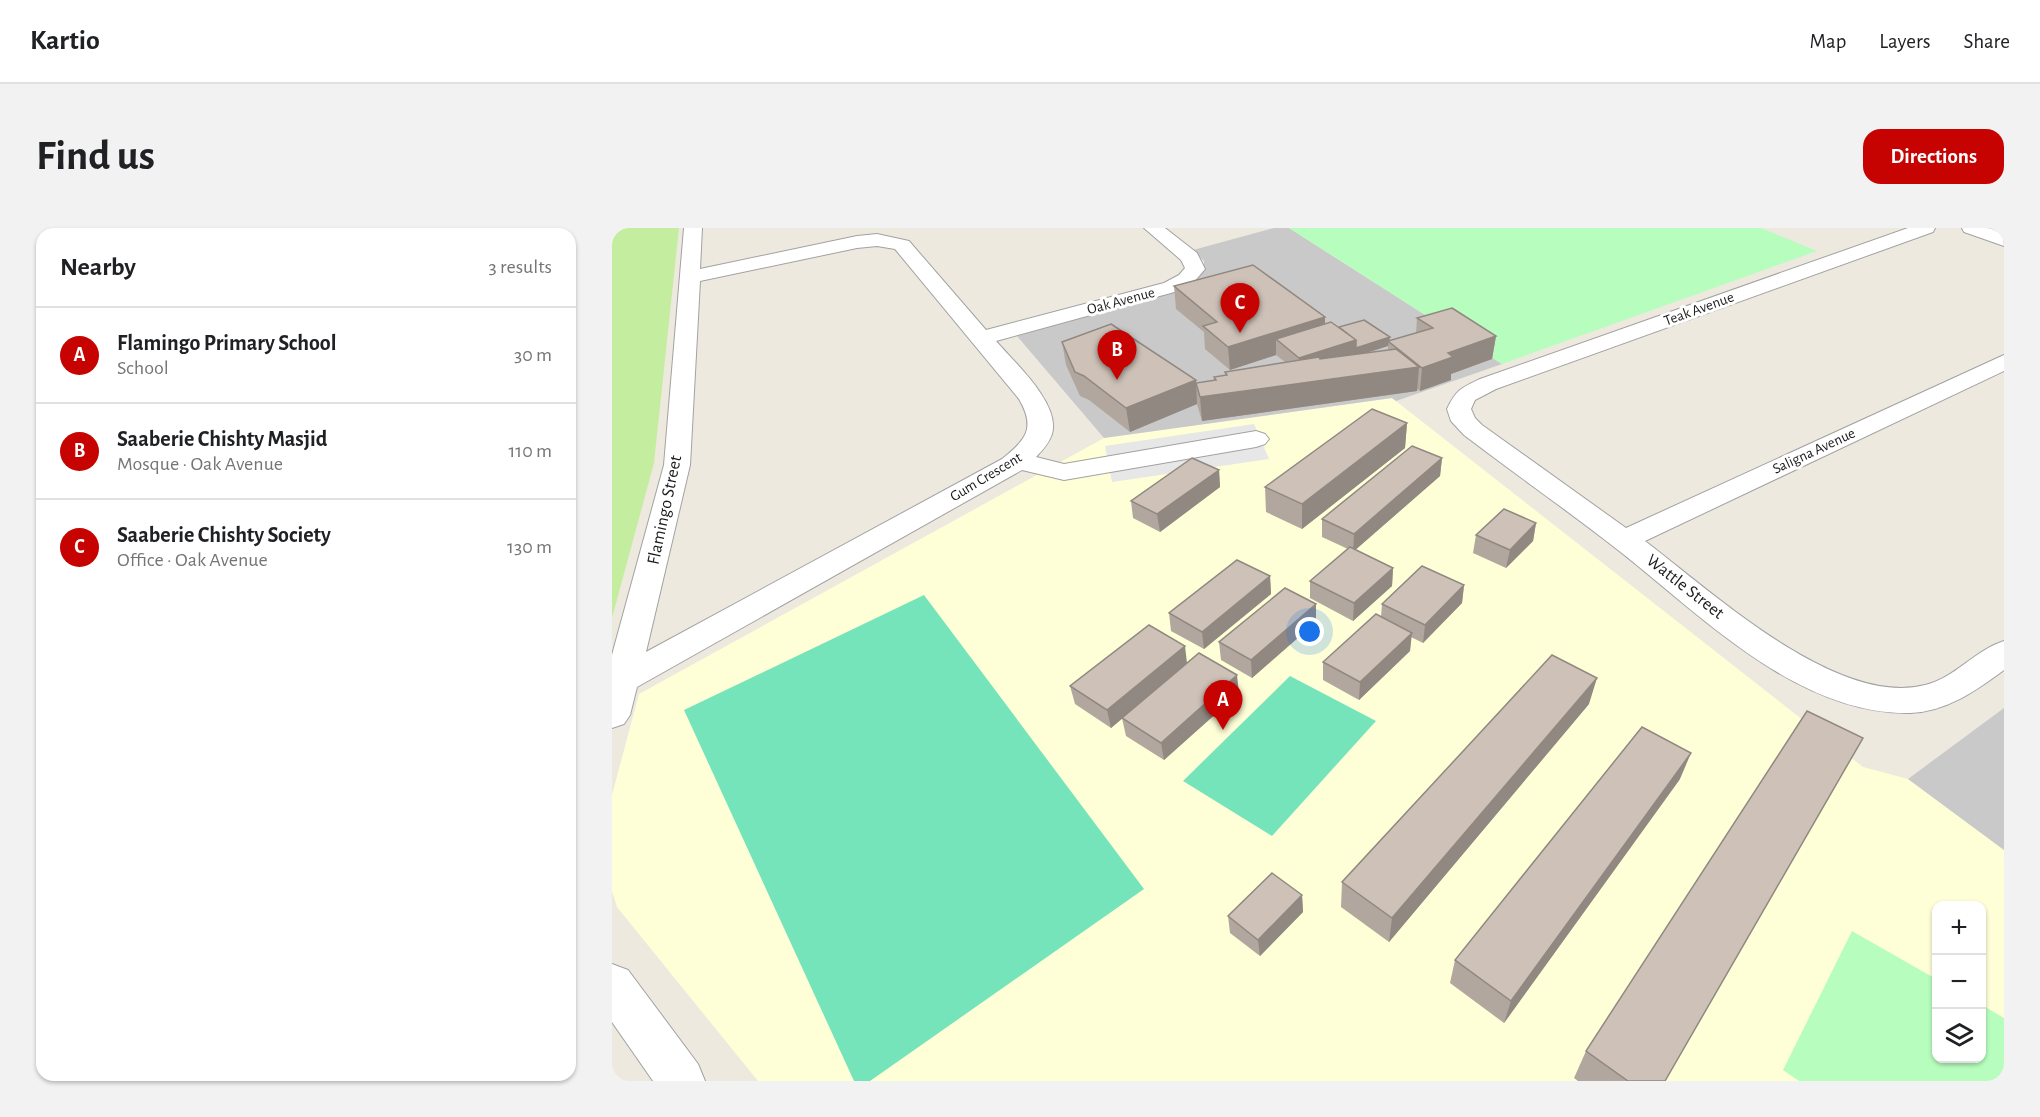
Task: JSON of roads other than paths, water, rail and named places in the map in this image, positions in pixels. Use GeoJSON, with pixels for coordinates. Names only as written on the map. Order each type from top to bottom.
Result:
{"type":"FeatureCollection","features":[{"type":"Feature","properties":{"kind":"street","name":"Flamingo Street"},"geometry":{"type":"LineString","coordinates":[[612,715],[677,465],[693,228]]}},
{"type":"Feature","properties":{"kind":"street","name":"Oak Avenue"},"geometry":{"type":"LineString","coordinates":[[983,338],[1171,287],[1186,279],[1195,268],[1190,257],[1153,228]]}},
{"type":"Feature","properties":{"kind":"street","name":"Teak Avenue"},"geometry":{"type":"LineString","coordinates":[[1472,391],[1926,228]]}},
{"type":"Feature","properties":{"kind":"street"},"geometry":{"type":"LineString","coordinates":[[1971,228],[2004,240]]}},
{"type":"Feature","properties":{"kind":"street","name":"Gum Crescent"},"geometry":{"type":"LineString","coordinates":[[622,680],[1019,460],[1037,441],[1042,421],[1040,411],[983,338],[902,245],[885,241],[857,242],[691,277]]}},
{"type":"Feature","properties":{"kind":"street","name":"Saligna Avenue"},"geometry":{"type":"LineString","coordinates":[[1624,540],[2004,362]]}},
{"type":"Feature","properties":{"kind":"street","name":"Wattle Street"},"geometry":{"type":"LineString","coordinates":[[1472,391],[1465,396],[1459,409],[1468,426],[1624,540],[1759,644],[1790,666],[1816,680],[1843,690],[1866,695],[1911,700],[1940,695],[2004,653]]}},
{"type":"Feature","properties":{"kind":"street"},"geometry":{"type":"LineString","coordinates":[[1019,460],[1054,471],[1065,472],[1256,440]]}},
{"type":"Feature","properties":{"kind":"street"},"geometry":{"type":"LineString","coordinates":[[612,985],[681,1081]]}},
{"type":"Feature","properties":{"kind":"place","name":"Saaberie Chishty Society"},"geometry":{"type":"Point","coordinates":[1240,333]}},
{"type":"Feature","properties":{"kind":"place","name":"Saaberie Chishty Masjid"},"geometry":{"type":"Point","coordinates":[1117,380]}},
{"type":"Feature","properties":{"kind":"place","name":"Flamingo Primary School"},"geometry":{"type":"Point","coordinates":[1223,730]}}]}
